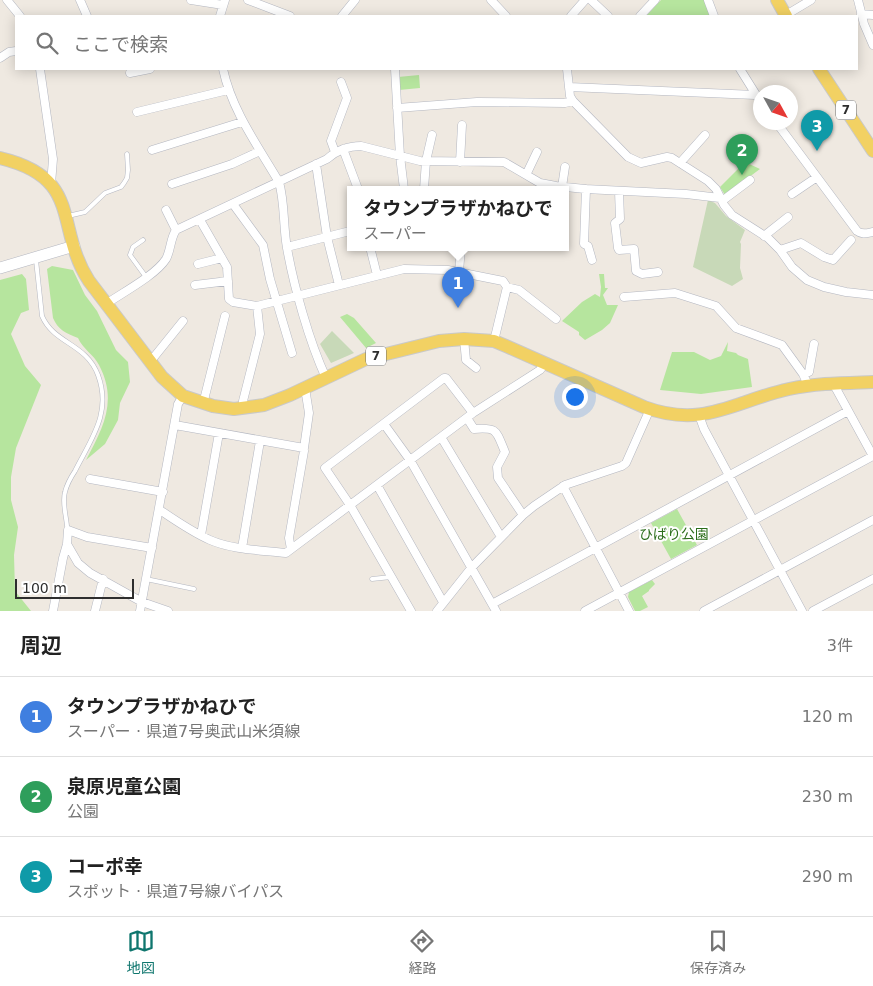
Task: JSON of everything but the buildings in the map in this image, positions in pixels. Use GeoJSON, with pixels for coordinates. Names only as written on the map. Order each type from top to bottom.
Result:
{"type":"FeatureCollection","features":[{"type":"Feature","properties":{"kind":"main road"},"geometry":{"type":"LineString","coordinates":[[777,0],[785,15]]}},
{"type":"Feature","properties":{"kind":"main road","name":"7"},"geometry":{"type":"LineString","coordinates":[[820,70],[873,151]]}},
{"type":"Feature","properties":{"kind":"main road","name":"7"},"geometry":{"type":"LineString","coordinates":[[0,158],[36,171],[51,184],[61,202],[85,276],[162,377],[183,396],[203,404],[243,409],[273,402],[372,357],[439,342],[464,339],[494,341],[546,362],[650,409],[670,414],[699,415],[724,410],[776,392],[805,379],[833,383],[873,382]]}},
{"type":"Feature","properties":{"kind":"street"},"geometry":{"type":"LineString","coordinates":[[7,0],[19,15]]}},
{"type":"Feature","properties":{"kind":"street"},"geometry":{"type":"LineString","coordinates":[[80,0],[87,15]]}},
{"type":"Feature","properties":{"kind":"street"},"geometry":{"type":"LineString","coordinates":[[191,0],[224,3],[220,15]]}},
{"type":"Feature","properties":{"kind":"street"},"geometry":{"type":"LineString","coordinates":[[248,0],[287,15]]}},
{"type":"Feature","properties":{"kind":"street"},"geometry":{"type":"LineString","coordinates":[[343,15],[355,0]]}},
{"type":"Feature","properties":{"kind":"street"},"geometry":{"type":"LineString","coordinates":[[491,0],[505,15]]}},
{"type":"Feature","properties":{"kind":"street"},"geometry":{"type":"LineString","coordinates":[[572,15],[585,0]]}},
{"type":"Feature","properties":{"kind":"street"},"geometry":{"type":"LineString","coordinates":[[590,0],[607,15]]}},
{"type":"Feature","properties":{"kind":"street"},"geometry":{"type":"LineString","coordinates":[[641,15],[655,0]]}},
{"type":"Feature","properties":{"kind":"street"},"geometry":{"type":"LineString","coordinates":[[708,0],[714,15]]}},
{"type":"Feature","properties":{"kind":"street"},"geometry":{"type":"LineString","coordinates":[[788,15],[811,0]]}},
{"type":"Feature","properties":{"kind":"street"},"geometry":{"type":"LineString","coordinates":[[858,0],[861,14],[873,45]]}},
{"type":"Feature","properties":{"kind":"street"},"geometry":{"type":"LineString","coordinates":[[861,14],[873,15]]}},
{"type":"Feature","properties":{"kind":"street"},"geometry":{"type":"LineString","coordinates":[[0,58],[9,52],[15,51]]}},
{"type":"Feature","properties":{"kind":"street"},"geometry":{"type":"LineString","coordinates":[[40,70],[53,159],[51,184]]}},
{"type":"Feature","properties":{"kind":"street"},"geometry":{"type":"LineString","coordinates":[[130,72],[143,70]]}},
{"type":"Feature","properties":{"kind":"street"},"geometry":{"type":"LineString","coordinates":[[223,70],[228,90],[242,122],[279,182],[282,192],[287,248],[298,296],[319,363],[326,378]]}},
{"type":"Feature","properties":{"kind":"street"},"geometry":{"type":"LineString","coordinates":[[395,70],[404,186]]}},
{"type":"Feature","properties":{"kind":"street"},"geometry":{"type":"LineString","coordinates":[[567,70],[570,96],[573,101],[628,157],[641,162],[667,157],[680,163],[708,181],[716,189],[721,200],[735,218],[764,236],[780,250],[792,267],[807,280],[846,292],[873,295]]}},
{"type":"Feature","properties":{"kind":"street"},"geometry":{"type":"LineString","coordinates":[[741,70],[753,90]]}},
{"type":"Feature","properties":{"kind":"street"},"geometry":{"type":"LineString","coordinates":[[342,82],[347,98],[331,141],[339,150],[357,186]]}},
{"type":"Feature","properties":{"kind":"street"},"geometry":{"type":"LineString","coordinates":[[569,87],[753,98]]}},
{"type":"Feature","properties":{"kind":"street"},"geometry":{"type":"LineString","coordinates":[[137,112],[228,90]]}},
{"type":"Feature","properties":{"kind":"street"},"geometry":{"type":"LineString","coordinates":[[398,108],[478,102],[565,103],[573,101]]}},
{"type":"Feature","properties":{"kind":"street"},"geometry":{"type":"LineString","coordinates":[[152,150],[242,122]]}},
{"type":"Feature","properties":{"kind":"street"},"geometry":{"type":"LineString","coordinates":[[460,162],[462,126]]}},
{"type":"Feature","properties":{"kind":"street"},"geometry":{"type":"LineString","coordinates":[[782,130],[857,231],[860,234],[873,232]]}},
{"type":"Feature","properties":{"kind":"street"},"geometry":{"type":"LineString","coordinates":[[424,186],[426,161],[432,135]]}},
{"type":"Feature","properties":{"kind":"street"},"geometry":{"type":"LineString","coordinates":[[680,163],[705,135]]}},
{"type":"Feature","properties":{"kind":"street"},"geometry":{"type":"LineString","coordinates":[[176,230],[327,159],[339,150],[352,146],[361,146],[426,161],[504,162],[540,183],[554,186]]}},
{"type":"Feature","properties":{"kind":"street"},"geometry":{"type":"LineString","coordinates":[[172,184],[232,164],[260,151]]}},
{"type":"Feature","properties":{"kind":"street"},"geometry":{"type":"LineString","coordinates":[[526,175],[537,152]]}},
{"type":"Feature","properties":{"kind":"street"},"geometry":{"type":"LineString","coordinates":[[316,164],[327,237],[339,285]]}},
{"type":"Feature","properties":{"kind":"street"},"geometry":{"type":"LineString","coordinates":[[558,186],[564,167]]}},
{"type":"Feature","properties":{"kind":"street"},"geometry":{"type":"LineString","coordinates":[[792,194],[817,177]]}},
{"type":"Feature","properties":{"kind":"street"},"geometry":{"type":"LineString","coordinates":[[569,188],[686,194],[721,200],[750,180]]}},
{"type":"Feature","properties":{"kind":"street"},"geometry":{"type":"LineString","coordinates":[[586,189],[584,244],[588,246],[592,260]]}},
{"type":"Feature","properties":{"kind":"street"},"geometry":{"type":"LineString","coordinates":[[619,191],[620,219],[615,223],[618,248],[619,250],[634,249],[636,271],[642,274],[658,272]]}},
{"type":"Feature","properties":{"kind":"street"},"geometry":{"type":"LineString","coordinates":[[233,204],[263,245],[276,301],[292,352]]}},
{"type":"Feature","properties":{"kind":"street"},"geometry":{"type":"LineString","coordinates":[[106,304],[146,277],[165,261],[176,230],[166,210]]}},
{"type":"Feature","properties":{"kind":"street"},"geometry":{"type":"LineString","coordinates":[[764,236],[788,217]]}},
{"type":"Feature","properties":{"kind":"street"},"geometry":{"type":"LineString","coordinates":[[200,220],[227,266],[229,299],[233,302],[257,306],[376,275],[404,270],[437,269],[503,280],[507,286],[519,290],[556,319]]}},
{"type":"Feature","properties":{"kind":"street"},"geometry":{"type":"LineString","coordinates":[[287,248],[347,232]]}},
{"type":"Feature","properties":{"kind":"street"},"geometry":{"type":"LineString","coordinates":[[780,250],[801,242],[824,257],[833,260],[851,240]]}},
{"type":"Feature","properties":{"kind":"street"},"geometry":{"type":"LineString","coordinates":[[0,268],[74,246]]}},
{"type":"Feature","properties":{"kind":"street"},"geometry":{"type":"LineString","coordinates":[[371,251],[376,275]]}},
{"type":"Feature","properties":{"kind":"street"},"geometry":{"type":"LineString","coordinates":[[458,272],[461,251]]}},
{"type":"Feature","properties":{"kind":"street"},"geometry":{"type":"LineString","coordinates":[[198,264],[222,258]]}},
{"type":"Feature","properties":{"kind":"street"},"geometry":{"type":"LineString","coordinates":[[195,285],[228,282]]}},
{"type":"Feature","properties":{"kind":"street"},"geometry":{"type":"LineString","coordinates":[[494,341],[507,286]]}},
{"type":"Feature","properties":{"kind":"street"},"geometry":{"type":"LineString","coordinates":[[624,297],[676,293],[716,306],[736,328],[782,344],[805,379],[809,372],[814,344]]}},
{"type":"Feature","properties":{"kind":"street"},"geometry":{"type":"LineString","coordinates":[[243,409],[243,401],[260,334],[257,306]]}},
{"type":"Feature","properties":{"kind":"street"},"geometry":{"type":"LineString","coordinates":[[203,404],[225,316]]}},
{"type":"Feature","properties":{"kind":"street"},"geometry":{"type":"LineString","coordinates":[[150,362],[183,321]]}},
{"type":"Feature","properties":{"kind":"street"},"geometry":{"type":"LineString","coordinates":[[464,339],[466,360],[476,368]]}},
{"type":"Feature","properties":{"kind":"street"},"geometry":{"type":"LineString","coordinates":[[160,510],[192,531],[219,543],[242,548],[286,553],[470,415],[540,370],[546,362]]}},
{"type":"Feature","properties":{"kind":"street"},"geometry":{"type":"LineString","coordinates":[[411,611],[350,505],[325,468],[446,378],[470,415],[474,429],[490,428],[496,432],[505,452],[497,467],[498,478],[523,515]]}},
{"type":"Feature","properties":{"kind":"street"},"geometry":{"type":"LineString","coordinates":[[584,611],[873,456],[833,383]]}},
{"type":"Feature","properties":{"kind":"street"},"geometry":{"type":"LineString","coordinates":[[175,425],[304,448],[309,413],[305,388]]}},
{"type":"Feature","properties":{"kind":"street"},"geometry":{"type":"LineString","coordinates":[[140,611],[178,404],[183,396]]}},
{"type":"Feature","properties":{"kind":"street"},"geometry":{"type":"LineString","coordinates":[[437,611],[472,567],[523,515],[562,486],[626,463],[650,409]]}},
{"type":"Feature","properties":{"kind":"street"},"geometry":{"type":"LineString","coordinates":[[384,424],[410,460],[493,607],[595,547],[848,411]]}},
{"type":"Feature","properties":{"kind":"street"},"geometry":{"type":"LineString","coordinates":[[699,415],[704,429],[802,611]]}},
{"type":"Feature","properties":{"kind":"street"},"geometry":{"type":"LineString","coordinates":[[201,535],[219,434]]}},
{"type":"Feature","properties":{"kind":"street"},"geometry":{"type":"LineString","coordinates":[[442,437],[501,536]]}},
{"type":"Feature","properties":{"kind":"street"},"geometry":{"type":"LineString","coordinates":[[242,548],[260,441]]}},
{"type":"Feature","properties":{"kind":"street"},"geometry":{"type":"LineString","coordinates":[[291,549],[289,538],[304,451]]}},
{"type":"Feature","properties":{"kind":"street"},"geometry":{"type":"LineString","coordinates":[[90,479],[163,492]]}},
{"type":"Feature","properties":{"kind":"street"},"geometry":{"type":"LineString","coordinates":[[377,485],[443,602]]}},
{"type":"Feature","properties":{"kind":"street"},"geometry":{"type":"LineString","coordinates":[[562,486],[629,611]]}},
{"type":"Feature","properties":{"kind":"street"},"geometry":{"type":"LineString","coordinates":[[704,611],[873,520]]}},
{"type":"Feature","properties":{"kind":"street"},"geometry":{"type":"LineString","coordinates":[[53,611],[67,544],[68,530],[87,537],[152,548]]}},
{"type":"Feature","properties":{"kind":"street"},"geometry":{"type":"LineString","coordinates":[[67,544],[83,568],[142,602],[168,611]]}},
{"type":"Feature","properties":{"kind":"street"},"geometry":{"type":"LineString","coordinates":[[96,611],[103,579]]}},
{"type":"Feature","properties":{"kind":"street"},"geometry":{"type":"LineString","coordinates":[[813,611],[873,579]]}},
{"type":"Feature","properties":{"kind":"lane"},"geometry":{"type":"LineString","coordinates":[[66,217],[85,212],[105,193],[121,187],[127,178],[127,154]]}},
{"type":"Feature","properties":{"kind":"lane"},"geometry":{"type":"LineString","coordinates":[[143,240],[133,247],[130,255],[146,277]]}},
{"type":"Feature","properties":{"kind":"lane"},"geometry":{"type":"LineString","coordinates":[[36,258],[44,322],[53,333],[76,347],[88,360],[98,374],[104,399],[100,421],[65,492],[67,526]]}},
{"type":"Feature","properties":{"kind":"lane"},"geometry":{"type":"LineString","coordinates":[[372,579],[391,577]]}},
{"type":"Feature","properties":{"kind":"lane"},"geometry":{"type":"LineString","coordinates":[[146,579],[194,589]]}},
{"type":"Feature","properties":{"kind":"green space"},"geometry":{"type":"Polygon","coordinates":[[[661,0],[704,0],[710,15],[647,15],[661,0]]]}},
{"type":"Feature","properties":{"kind":"green space"},"geometry":{"type":"Polygon","coordinates":[[[419,75],[420,88],[399,90],[398,77],[419,75]]]}},
{"type":"Feature","properties":{"kind":"green space"},"geometry":{"type":"Polygon","coordinates":[[[745,162],[760,169],[725,195],[720,187],[745,162]]]}},
{"type":"Feature","properties":{"kind":"green space"},"geometry":{"type":"Polygon","coordinates":[[[708,200],[715,203],[726,216],[745,230],[740,242],[740,268],[743,279],[732,286],[693,267],[708,200]]]}},
{"type":"Feature","properties":{"kind":"green space"},"geometry":{"type":"Polygon","coordinates":[[[52,266],[73,270],[85,295],[97,311],[116,350],[128,362],[130,382],[120,403],[118,420],[105,444],[86,460],[98,437],[106,414],[108,402],[105,378],[97,361],[78,338],[66,333],[53,318],[47,269],[52,266]]]}},
{"type":"Feature","properties":{"kind":"green space"},"geometry":{"type":"Polygon","coordinates":[[[22,274],[26,279],[29,310],[21,313],[11,334],[25,366],[41,385],[16,448],[11,477],[11,500],[18,527],[14,555],[15,591],[31,611],[0,611],[0,280],[22,274]]]}},
{"type":"Feature","properties":{"kind":"green space"},"geometry":{"type":"Polygon","coordinates":[[[599,274],[604,274],[605,288],[608,288],[603,295],[607,305],[618,305],[610,323],[585,340],[579,335],[579,332],[562,321],[582,302],[595,294],[600,297],[599,274]]]}},
{"type":"Feature","properties":{"kind":"green space"},"geometry":{"type":"Polygon","coordinates":[[[347,314],[354,318],[376,343],[366,348],[340,317],[347,314]]]}},
{"type":"Feature","properties":{"kind":"green space"},"geometry":{"type":"Polygon","coordinates":[[[332,331],[354,353],[331,363],[320,344],[332,331]]]}},
{"type":"Feature","properties":{"kind":"green space"},"geometry":{"type":"Polygon","coordinates":[[[728,342],[727,351],[748,359],[752,387],[701,394],[660,390],[672,352],[694,352],[710,360],[721,356],[728,342]]]}},
{"type":"Feature","properties":{"kind":"green space","name":"ひばり公園"},"geometry":{"type":"Polygon","coordinates":[[[677,509],[697,545],[671,559],[651,523],[677,509]]]}},
{"type":"Feature","properties":{"kind":"green space"},"geometry":{"type":"Polygon","coordinates":[[[652,580],[655,584],[642,596],[648,607],[635,611],[628,597],[629,592],[652,580]]]}},
{"type":"Feature","properties":{"kind":"place","name":"コーポ幸"},"geometry":{"type":"Point","coordinates":[817,151]}},
{"type":"Feature","properties":{"kind":"place","name":"泉原児童公園"},"geometry":{"type":"Point","coordinates":[742,175]}},
{"type":"Feature","properties":{"kind":"place","name":"タウンプラザかねひで"},"geometry":{"type":"Point","coordinates":[458,308]}}]}
